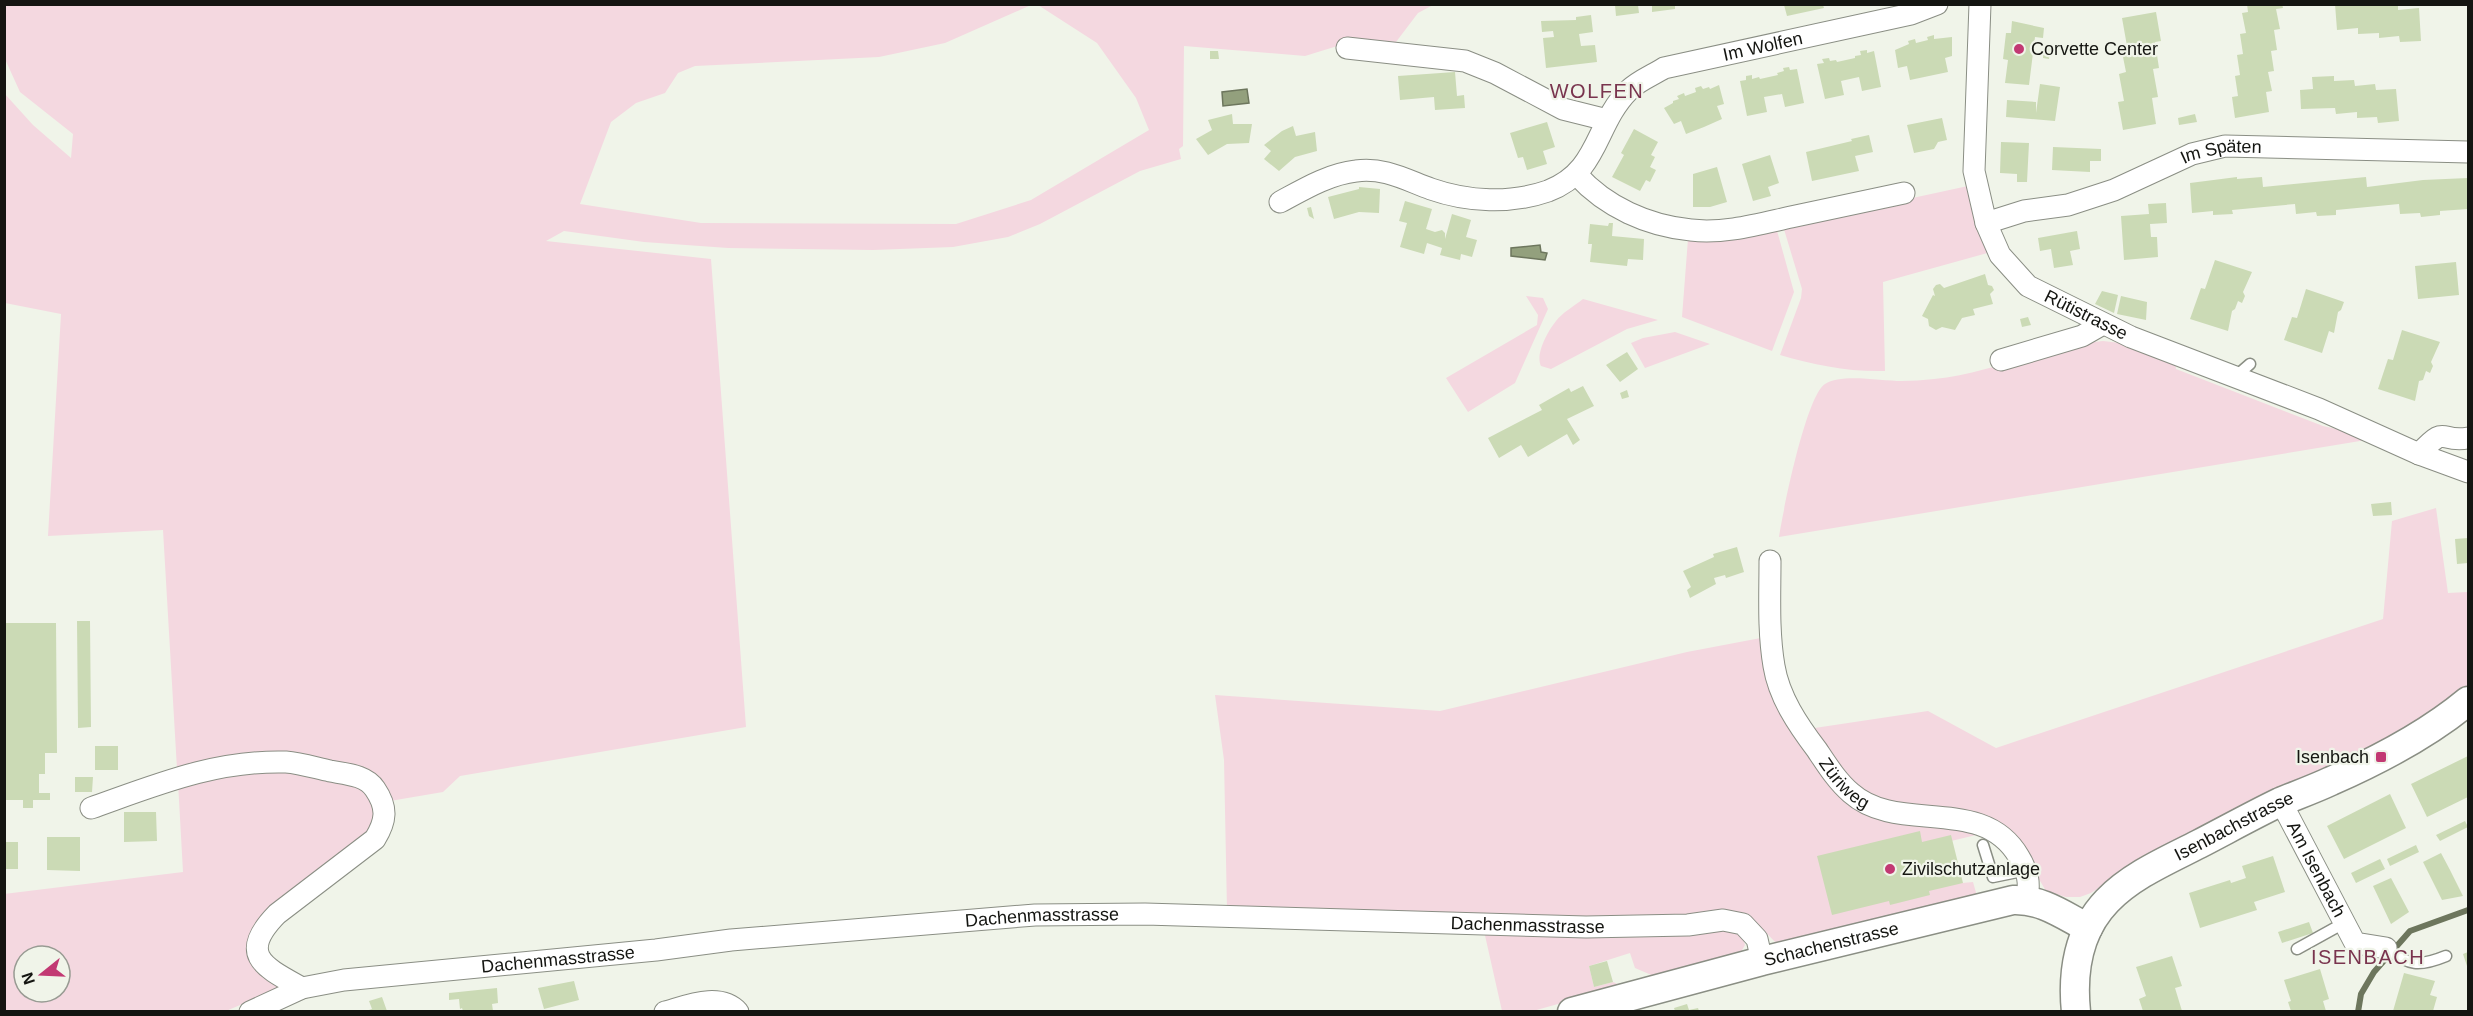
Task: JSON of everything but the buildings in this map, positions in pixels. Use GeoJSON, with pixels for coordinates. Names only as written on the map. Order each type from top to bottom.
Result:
{"type":"FeatureCollection","features":[{"type":"Feature","properties":{"kind":"street","name":"Im Wolfen"},"geometry":{"type":"LineString","coordinates":[[1280,202],[1339,174],[1358,170],[1394,174],[1430,189],[1476,199],[1526,197],[1549,190],[1577,175],[1593,152],[1607,120],[1630,90],[1664,68],[1902,16],[1937,4]]}},
{"type":"Feature","properties":{"kind":"street","name":"Rütistrasse"},"geometry":{"type":"LineString","coordinates":[[1980,4],[1974,171],[1986,223],[2000,255],[2028,286],[2131,337],[2243,370],[2319,409],[2418,454],[2469,472]]}},
{"type":"Feature","properties":{"kind":"street"},"geometry":{"type":"LineString","coordinates":[[1347,48],[1465,61],[1495,73],[1563,109],[1607,120]]}},
{"type":"Feature","properties":{"kind":"street","name":"Im Späten"},"geometry":{"type":"LineString","coordinates":[[1986,223],[2024,212],[2068,205],[2114,190],[2192,154],[2225,146],[2469,152]]}},
{"type":"Feature","properties":{"kind":"street"},"geometry":{"type":"LineString","coordinates":[[1577,175],[1600,198],[1619,208],[1654,223],[1691,231],[1735,229],[1904,193]]}},
{"type":"Feature","properties":{"kind":"street"},"geometry":{"type":"LineString","coordinates":[[2001,360],[2082,336],[2103,324]]}},
{"type":"Feature","properties":{"kind":"street"},"geometry":{"type":"LineString","coordinates":[[2418,454],[2433,438],[2442,435],[2469,438]]}},
{"type":"Feature","properties":{"kind":"street","name":"Züriweg"},"geometry":{"type":"LineString","coordinates":[[1770,561],[1774,668],[1796,722],[1836,778],[1852,794],[1873,806],[1891,811],[1978,823],[2000,834],[2014,849],[2027,870]]}},
{"type":"Feature","properties":{"kind":"street","name":"Isenbachstrasse"},"geometry":{"type":"LineString","coordinates":[[2076,1011],[2074,990],[2076,962],[2088,927],[2106,902],[2136,878],[2281,802],[2332,781],[2403,746],[2469,701]]}},
{"type":"Feature","properties":{"kind":"street"},"geometry":{"type":"LineString","coordinates":[[92,808],[196,771],[238,764],[288,762],[358,776],[373,786],[384,802],[384,824],[375,839],[277,914],[264,928],[256,943],[260,960],[272,971],[302,988]]}},
{"type":"Feature","properties":{"kind":"street","name":"Am Isenbach"},"geometry":{"type":"LineString","coordinates":[[2281,802],[2355,943],[2392,952]]}},
{"type":"Feature","properties":{"kind":"street"},"geometry":{"type":"LineString","coordinates":[[2027,870],[2030,883],[2027,900]]}},
{"type":"Feature","properties":{"kind":"street","name":"Schachenstrasse"},"geometry":{"type":"LineString","coordinates":[[1572,1011],[1762,960],[1998,903],[2027,900],[2048,906],[2088,927]]}},
{"type":"Feature","properties":{"kind":"street","name":"Dachenmasstrasse"},"geometry":{"type":"LineString","coordinates":[[250,1011],[302,988],[344,980],[656,950],[731,940],[1035,915],[1145,914],[1586,927],[1688,925],[1723,920],[1743,924],[1757,939],[1762,960]]}},
{"type":"Feature","properties":{"kind":"street"},"geometry":{"type":"LineString","coordinates":[[665,1011],[715,1001],[733,1006],[738,1011]]}},
{"type":"Feature","properties":{"kind":"lane"},"geometry":{"type":"LineString","coordinates":[[1983,845],[1993,877],[2027,870]]}},
{"type":"Feature","properties":{"kind":"lane"},"geometry":{"type":"LineString","coordinates":[[2297,949],[2344,923]]}},
{"type":"Feature","properties":{"kind":"lane"},"geometry":{"type":"LineString","coordinates":[[2392,952],[2416,964],[2431,962],[2446,956]]}},
{"type":"Feature","properties":{"kind":"shaded area"},"geometry":{"type":"Polygon","coordinates":[[[5,5],[1031,5],[945,43],[879,57],[695,66],[678,73],[665,93],[636,103],[611,122],[580,204],[701,223],[956,224],[1031,200],[1149,130],[1136,98],[1097,43],[1038,5],[1433,5],[1418,13],[1396,42],[1360,39],[1305,56],[1184,46],[1183,146],[1179,149],[1181,159],[1140,171],[1040,224],[1008,237],[953,247],[873,250],[728,248],[644,242],[564,231],[546,241],[711,259],[746,727],[460,776],[443,792],[390,801],[363,772],[177,769],[163,530],[48,536],[61,314],[5,303],[4,93],[33,125],[71,158],[73,134],[20,92],[5,59],[5,5]]]}},
{"type":"Feature","properties":{"kind":"shaded area"},"geometry":{"type":"Polygon","coordinates":[[[1247,89],[1249,103],[1223,106],[1222,92],[1247,89]]]}},
{"type":"Feature","properties":{"kind":"shaded area"},"geometry":{"type":"Polygon","coordinates":[[[1968,186],[1991,252],[1883,282],[1885,371],[1832,367],[1780,355],[1801,298],[1802,289],[1783,226],[1968,186]]]}},
{"type":"Feature","properties":{"kind":"shaded area"},"geometry":{"type":"Polygon","coordinates":[[[1776,227],[1794,292],[1772,351],[1682,317],[1688,239],[1776,227]]]}},
{"type":"Feature","properties":{"kind":"shaded area"},"geometry":{"type":"Polygon","coordinates":[[[1540,245],[1541,252],[1547,253],[1545,260],[1511,256],[1511,248],[1540,245]]]}},
{"type":"Feature","properties":{"kind":"shaded area"},"geometry":{"type":"Polygon","coordinates":[[[1526,296],[1543,298],[1548,309],[1515,383],[1468,412],[1446,378],[1537,325],[1538,315],[1526,296]]]}},
{"type":"Feature","properties":{"kind":"shaded area"},"geometry":{"type":"Polygon","coordinates":[[[1583,299],[1658,320],[1627,329],[1551,369],[1541,366],[1541,349],[1549,331],[1561,315],[1583,299]]]}},
{"type":"Feature","properties":{"kind":"shaded area"},"geometry":{"type":"Polygon","coordinates":[[[1675,332],[1710,344],[1645,368],[1631,343],[1643,338],[1675,332]]]}},
{"type":"Feature","properties":{"kind":"shaded area"},"geometry":{"type":"Polygon","coordinates":[[[2103,341],[2129,344],[2175,362],[2176,369],[2323,426],[2345,431],[2366,440],[1779,537],[1790,480],[1803,431],[1810,409],[1825,384],[1851,378],[1906,381],[1956,376],[2060,348],[2103,341]]]}},
{"type":"Feature","properties":{"kind":"shaded area"},"geometry":{"type":"Polygon","coordinates":[[[2436,508],[2448,593],[2468,592],[2468,687],[2415,725],[2142,859],[2091,893],[2080,897],[2066,897],[2046,891],[2023,852],[1914,809],[1861,794],[1808,729],[1928,711],[1996,748],[2383,619],[2392,521],[2436,508]]]}},
{"type":"Feature","properties":{"kind":"shaded area"},"geometry":{"type":"Polygon","coordinates":[[[1766,637],[1834,783],[1966,825],[1976,835],[1947,842],[1952,884],[1973,882],[1977,896],[1777,944],[1752,918],[1739,913],[1687,918],[1227,910],[1224,760],[1215,695],[1440,711],[1687,652],[1766,637]]]}},
{"type":"Feature","properties":{"kind":"shaded area"},"geometry":{"type":"Polygon","coordinates":[[[230,770],[318,772],[370,791],[378,814],[368,837],[255,924],[249,945],[252,961],[263,974],[281,985],[280,988],[226,1011],[5,1011],[4,894],[183,872],[178,782],[230,770]]]}},
{"type":"Feature","properties":{"kind":"shaded area"},"geometry":{"type":"Polygon","coordinates":[[[1722,926],[1742,937],[1745,945],[1741,952],[1656,977],[1635,968],[1630,953],[1589,966],[1594,987],[1613,982],[1622,986],[1533,1011],[1502,1011],[1484,931],[1722,926]]]}},
{"type":"Feature","properties":{"kind":"waterway","name":"Isenbach"},"geometry":{"type":"LineString","coordinates":[[2358,1012],[2361,994],[2374,972],[2410,931],[2468,910]]}},
{"type":"Feature","properties":{"kind":"place","name":"Corvette Center"},"geometry":{"type":"Point","coordinates":[2019,49]}},
{"type":"Feature","properties":{"kind":"place","name":"Isenbach"},"geometry":{"type":"Point","coordinates":[2381,757]}},
{"type":"Feature","properties":{"kind":"place","name":"Zivilschutzanlage"},"geometry":{"type":"Point","coordinates":[1890,869]}},
{"type":"Feature","properties":{"kind":"district","name":"WOLFEN"},"geometry":{"type":"Point","coordinates":[1597,91]}},
{"type":"Feature","properties":{"kind":"district","name":"ISENBACH"},"geometry":{"type":"Point","coordinates":[2368,957]}}]}
